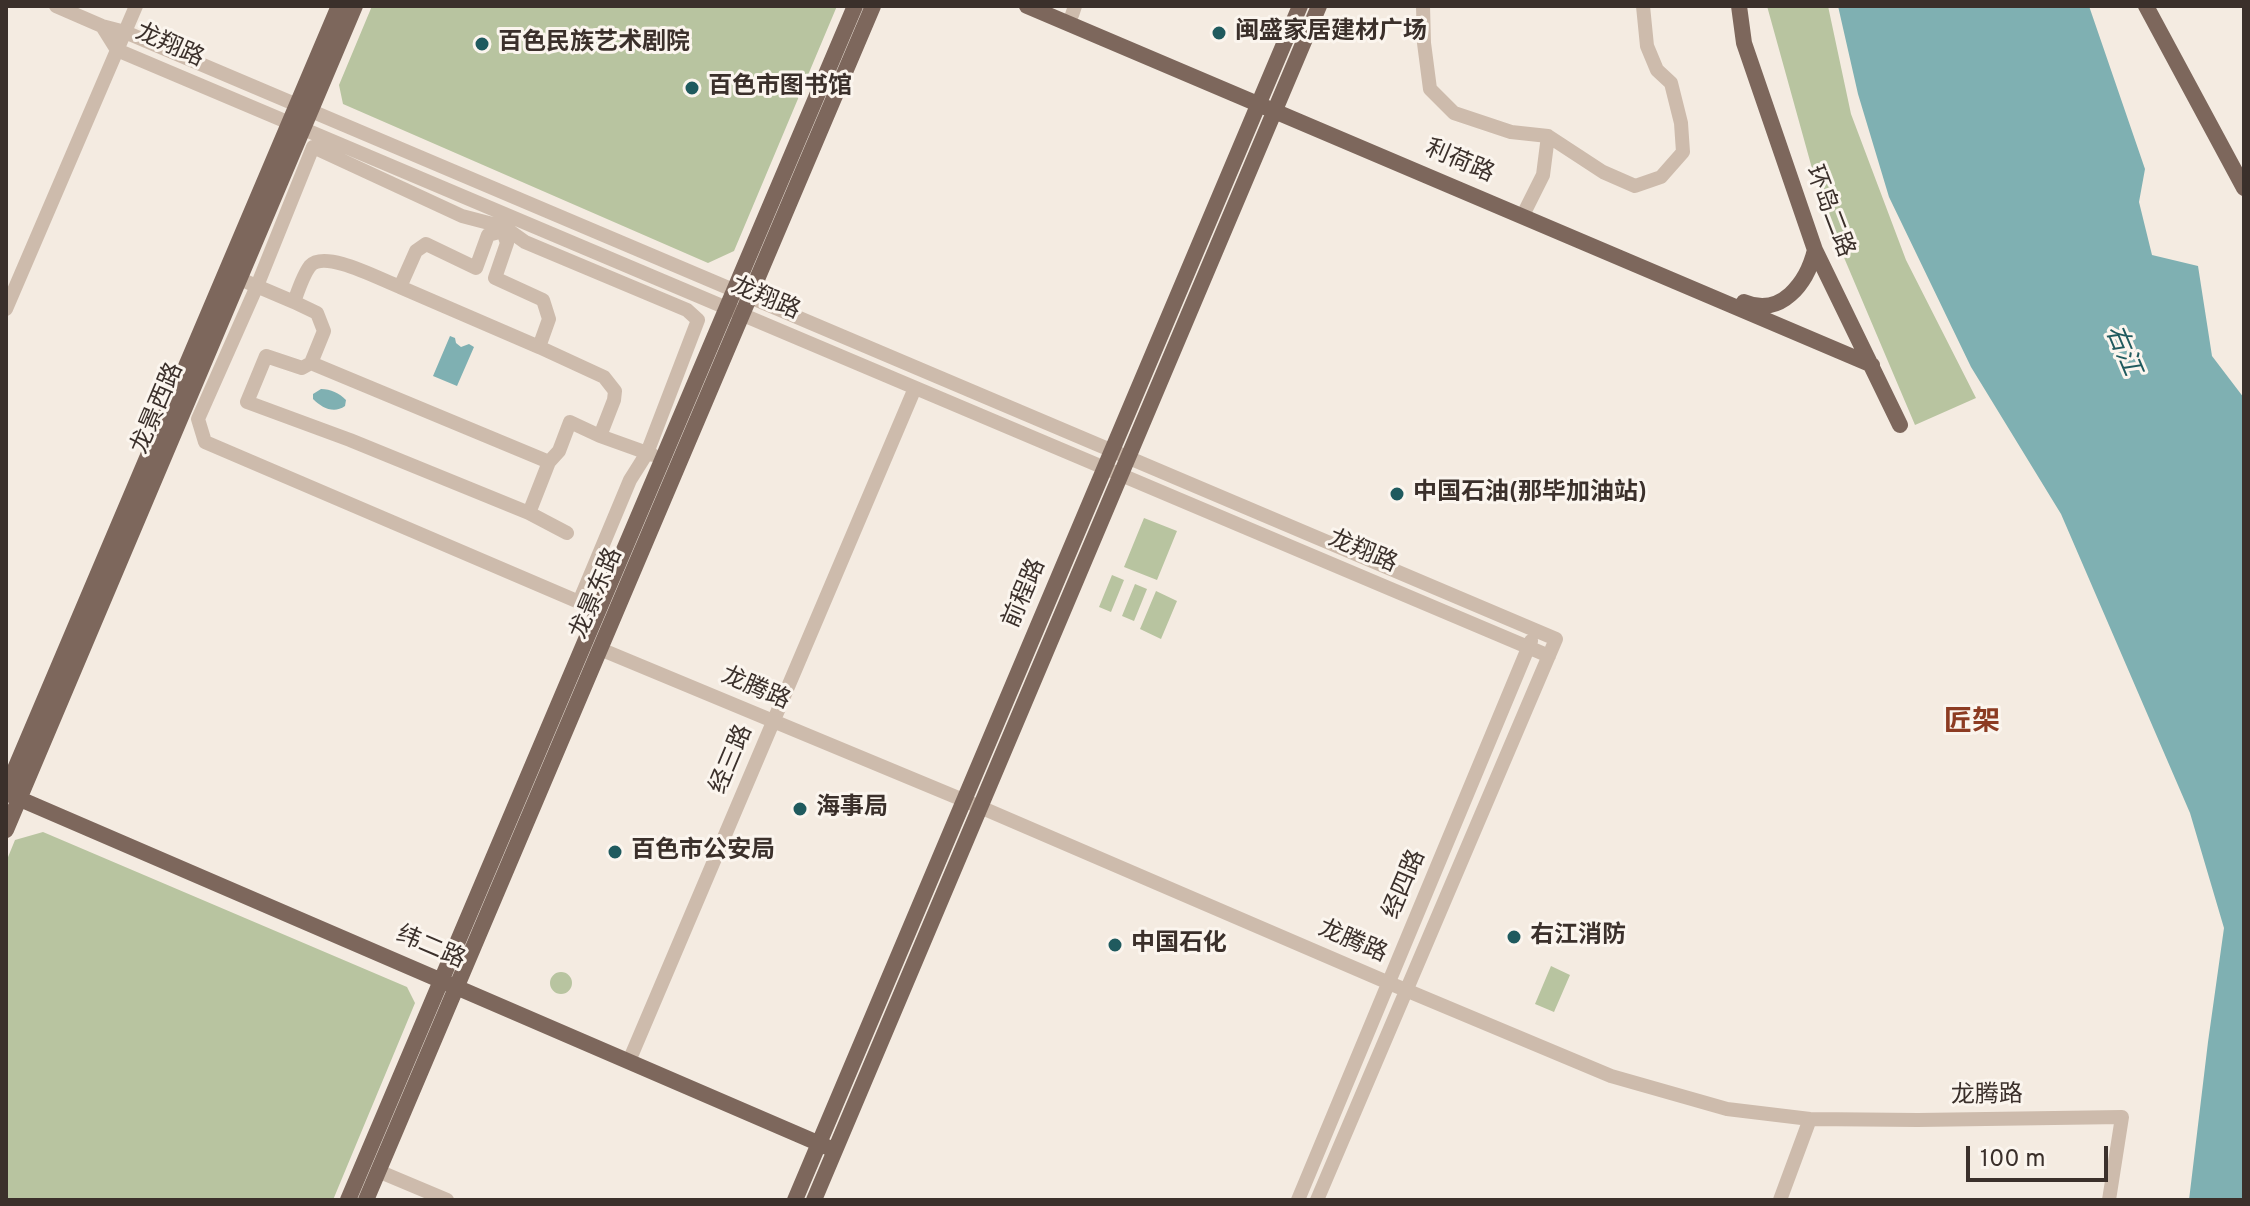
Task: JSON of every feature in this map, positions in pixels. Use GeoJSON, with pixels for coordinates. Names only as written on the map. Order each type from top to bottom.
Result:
{"type":"FeatureCollection","features":[{"type":"Feature","properties":{"kind":"main road","name":"龙景西路"},"geometry":{"type":"LineString","coordinates":[[304,108],[339,6]]}},
{"type":"Feature","properties":{"kind":"main road","name":"龙景西路"},"geometry":{"type":"LineString","coordinates":[[6,830],[10,794],[296,126],[355,6]]}},
{"type":"Feature","properties":{"kind":"main road","name":"龙景东路"},"geometry":{"type":"LineString","coordinates":[[742,294],[855,6]]}},
{"type":"Feature","properties":{"kind":"main road","name":"龙景东路"},"geometry":{"type":"LineString","coordinates":[[366,1200],[655,456],[734,311],[873,6]]}},
{"type":"Feature","properties":{"kind":"main road","name":"利荷路"},"geometry":{"type":"LineString","coordinates":[[1027,6],[1526,209],[1750,305],[1764,308],[1787,297],[1800,286],[1811,268],[1815,250]]}},
{"type":"Feature","properties":{"kind":"main road","name":"利荷路"},"geometry":{"type":"LineString","coordinates":[[1051,6],[1074,10],[1268,104],[1872,365]]}},
{"type":"Feature","properties":{"kind":"main road","name":"前程路"},"geometry":{"type":"LineString","coordinates":[[1268,104],[1300,6]]}},
{"type":"Feature","properties":{"kind":"main road","name":"前程路"},"geometry":{"type":"LineString","coordinates":[[795,1200],[827,1147],[1268,104],[1319,6]]}},
{"type":"Feature","properties":{"kind":"main road","name":"环岛二路"},"geometry":{"type":"LineString","coordinates":[[1739,6],[1744,43],[1815,250],[1900,425]]}},
{"type":"Feature","properties":{"kind":"main road"},"geometry":{"type":"LineString","coordinates":[[2146,6],[2244,188]]}},
{"type":"Feature","properties":{"kind":"main road","name":"龙景西路"},"geometry":{"type":"LineString","coordinates":[[10,794],[240,279],[296,126]]}},
{"type":"Feature","properties":{"kind":"main road","name":"龙景东路"},"geometry":{"type":"LineString","coordinates":[[348,1200],[600,649],[734,311]]}},
{"type":"Feature","properties":{"kind":"main road","name":"纬二路"},"geometry":{"type":"LineString","coordinates":[[10,794],[827,1147]]}},
{"type":"Feature","properties":{"kind":"main road","name":"前程路"},"geometry":{"type":"LineString","coordinates":[[814,1200],[827,1147]]}},
{"type":"Feature","properties":{"kind":"street"},"geometry":{"type":"LineString","coordinates":[[56,6],[102,26]]}},
{"type":"Feature","properties":{"kind":"street"},"geometry":{"type":"LineString","coordinates":[[6,309],[136,6]]}},
{"type":"Feature","properties":{"kind":"street"},"geometry":{"type":"LineString","coordinates":[[1423,6],[1430,89],[1454,113],[1511,132],[1548,136],[1603,172],[1635,186],[1661,177],[1683,152],[1681,123],[1671,83],[1657,70],[1647,46],[1643,6]]}},
{"type":"Feature","properties":{"kind":"street","name":"龙翔路"},"geometry":{"type":"LineString","coordinates":[[102,26],[125,32],[1556,639]]}},
{"type":"Feature","properties":{"kind":"street","name":"龙翔路"},"geometry":{"type":"LineString","coordinates":[[102,26],[117,50],[296,126],[504,224],[734,311],[1549,656]]}},
{"type":"Feature","properties":{"kind":"street"},"geometry":{"type":"LineString","coordinates":[[1526,209],[1543,175],[1548,136]]}},
{"type":"Feature","properties":{"kind":"street"},"geometry":{"type":"LineString","coordinates":[[313,147],[462,216],[504,224],[525,242],[687,310],[698,320],[655,456],[630,480],[579,602],[205,442],[198,419],[257,286],[313,147]]}},
{"type":"Feature","properties":{"kind":"street"},"geometry":{"type":"LineString","coordinates":[[400,287],[420,247],[426,244],[476,268],[488,235],[504,224]]}},
{"type":"Feature","properties":{"kind":"street"},"geometry":{"type":"LineString","coordinates":[[504,224],[507,243],[495,278],[543,300],[549,319],[539,347]]}},
{"type":"Feature","properties":{"kind":"street"},"geometry":{"type":"LineString","coordinates":[[294,302],[310,266],[320,260],[333,260],[539,347],[604,377],[611,384],[615,391],[614,400],[600,436]]}},
{"type":"Feature","properties":{"kind":"street"},"geometry":{"type":"LineString","coordinates":[[240,279],[317,313],[324,331],[311,363],[302,368],[266,356],[247,402],[529,513],[567,533]]}},
{"type":"Feature","properties":{"kind":"street"},"geometry":{"type":"LineString","coordinates":[[311,363],[549,462]]}},
{"type":"Feature","properties":{"kind":"street","name":"经三路"},"geometry":{"type":"LineString","coordinates":[[629,1061],[915,388]]}},
{"type":"Feature","properties":{"kind":"street"},"geometry":{"type":"LineString","coordinates":[[529,513],[549,462],[559,451],[570,422],[655,456]]}},
{"type":"Feature","properties":{"kind":"street","name":"经四路"},"geometry":{"type":"LineString","coordinates":[[1298,1200],[1535,630]]}},
{"type":"Feature","properties":{"kind":"street","name":"经四路"},"geometry":{"type":"LineString","coordinates":[[1317,1200],[1556,639]]}},
{"type":"Feature","properties":{"kind":"street","name":"龙腾路"},"geometry":{"type":"LineString","coordinates":[[600,649],[972,803],[1611,1076],[1727,1109],[1810,1119],[2122,1117],[2109,1200]]}},
{"type":"Feature","properties":{"kind":"street"},"geometry":{"type":"LineString","coordinates":[[1780,1200],[1810,1119]]}},
{"type":"Feature","properties":{"kind":"street"},"geometry":{"type":"LineString","coordinates":[[378,1171],[447,1200]]}},
{"type":"Feature","properties":{"kind":"green space"},"geometry":{"type":"Polygon","coordinates":[[[372,6],[837,6],[734,251],[708,263],[343,104],[339,85],[372,6]]]}},
{"type":"Feature","properties":{"kind":"green space"},"geometry":{"type":"Polygon","coordinates":[[[1767,6],[1828,6],[1851,114],[1906,260],[1976,398],[1915,425],[1823,208],[1767,6]]]}},
{"type":"Feature","properties":{"kind":"green space"},"geometry":{"type":"Polygon","coordinates":[[[1144,518],[1177,531],[1157,580],[1124,567],[1144,518]]]}},
{"type":"Feature","properties":{"kind":"green space"},"geometry":{"type":"Polygon","coordinates":[[[1112,575],[1124,580],[1111,612],[1099,607],[1112,575]]]}},
{"type":"Feature","properties":{"kind":"green space"},"geometry":{"type":"Polygon","coordinates":[[[1135,584],[1147,589],[1134,621],[1122,616],[1135,584]]]}},
{"type":"Feature","properties":{"kind":"green space"},"geometry":{"type":"Polygon","coordinates":[[[1156,591],[1177,601],[1161,639],[1140,629],[1156,591]]]}},
{"type":"Feature","properties":{"kind":"green space"},"geometry":{"type":"Polygon","coordinates":[[[43,832],[407,987],[415,1003],[333,1200],[6,1200],[6,862],[15,840],[43,832]]]}},
{"type":"Feature","properties":{"kind":"green space"},"geometry":{"type":"Polygon","coordinates":[[[1551,966],[1570,975],[1554,1012],[1535,1004],[1551,966]]]}},
{"type":"Feature","properties":{"kind":"green space"},"geometry":{"type":"Polygon","coordinates":[[[557,972],[565,972],[572,983],[565,994],[557,994],[550,987],[550,979],[557,972]]]}},
{"type":"Feature","properties":{"kind":"water","name":"右江"},"geometry":{"type":"Polygon","coordinates":[[[1838,6],[2089,6],[2145,169],[2139,202],[2152,255],[2198,266],[2212,356],[2244,398],[2244,1200],[2189,1200],[2224,928],[2190,813],[2061,514],[1971,367],[1889,197],[1858,94],[1838,6]]]}},
{"type":"Feature","properties":{"kind":"water"},"geometry":{"type":"Polygon","coordinates":[[[450,336],[461,347],[469,344],[474,347],[457,386],[433,376],[450,336]]]}},
{"type":"Feature","properties":{"kind":"water"},"geometry":{"type":"Polygon","coordinates":[[[321,389],[341,395],[346,400],[345,406],[332,410],[320,405],[313,399],[313,394],[321,389]]]}},
{"type":"Feature","properties":{"kind":"place","name":"闽盛家居建材广场"},"geometry":{"type":"Point","coordinates":[1219,33]}},
{"type":"Feature","properties":{"kind":"place","name":"百色民族艺术剧院"},"geometry":{"type":"Point","coordinates":[482,44]}},
{"type":"Feature","properties":{"kind":"place","name":"百色市图书馆"},"geometry":{"type":"Point","coordinates":[692,88]}},
{"type":"Feature","properties":{"kind":"place","name":"中国石油(那毕加油站)"},"geometry":{"type":"Point","coordinates":[1397,494]}},
{"type":"Feature","properties":{"kind":"place","name":"海事局"},"geometry":{"type":"Point","coordinates":[800,809]}},
{"type":"Feature","properties":{"kind":"place","name":"百色市公安局"},"geometry":{"type":"Point","coordinates":[615,852]}},
{"type":"Feature","properties":{"kind":"place","name":"右江消防"},"geometry":{"type":"Point","coordinates":[1514,937]}},
{"type":"Feature","properties":{"kind":"place","name":"中国石化"},"geometry":{"type":"Point","coordinates":[1115,945]}},
{"type":"Feature","properties":{"kind":"district","name":"匠架"},"geometry":{"type":"Point","coordinates":[1972,724]}}]}
